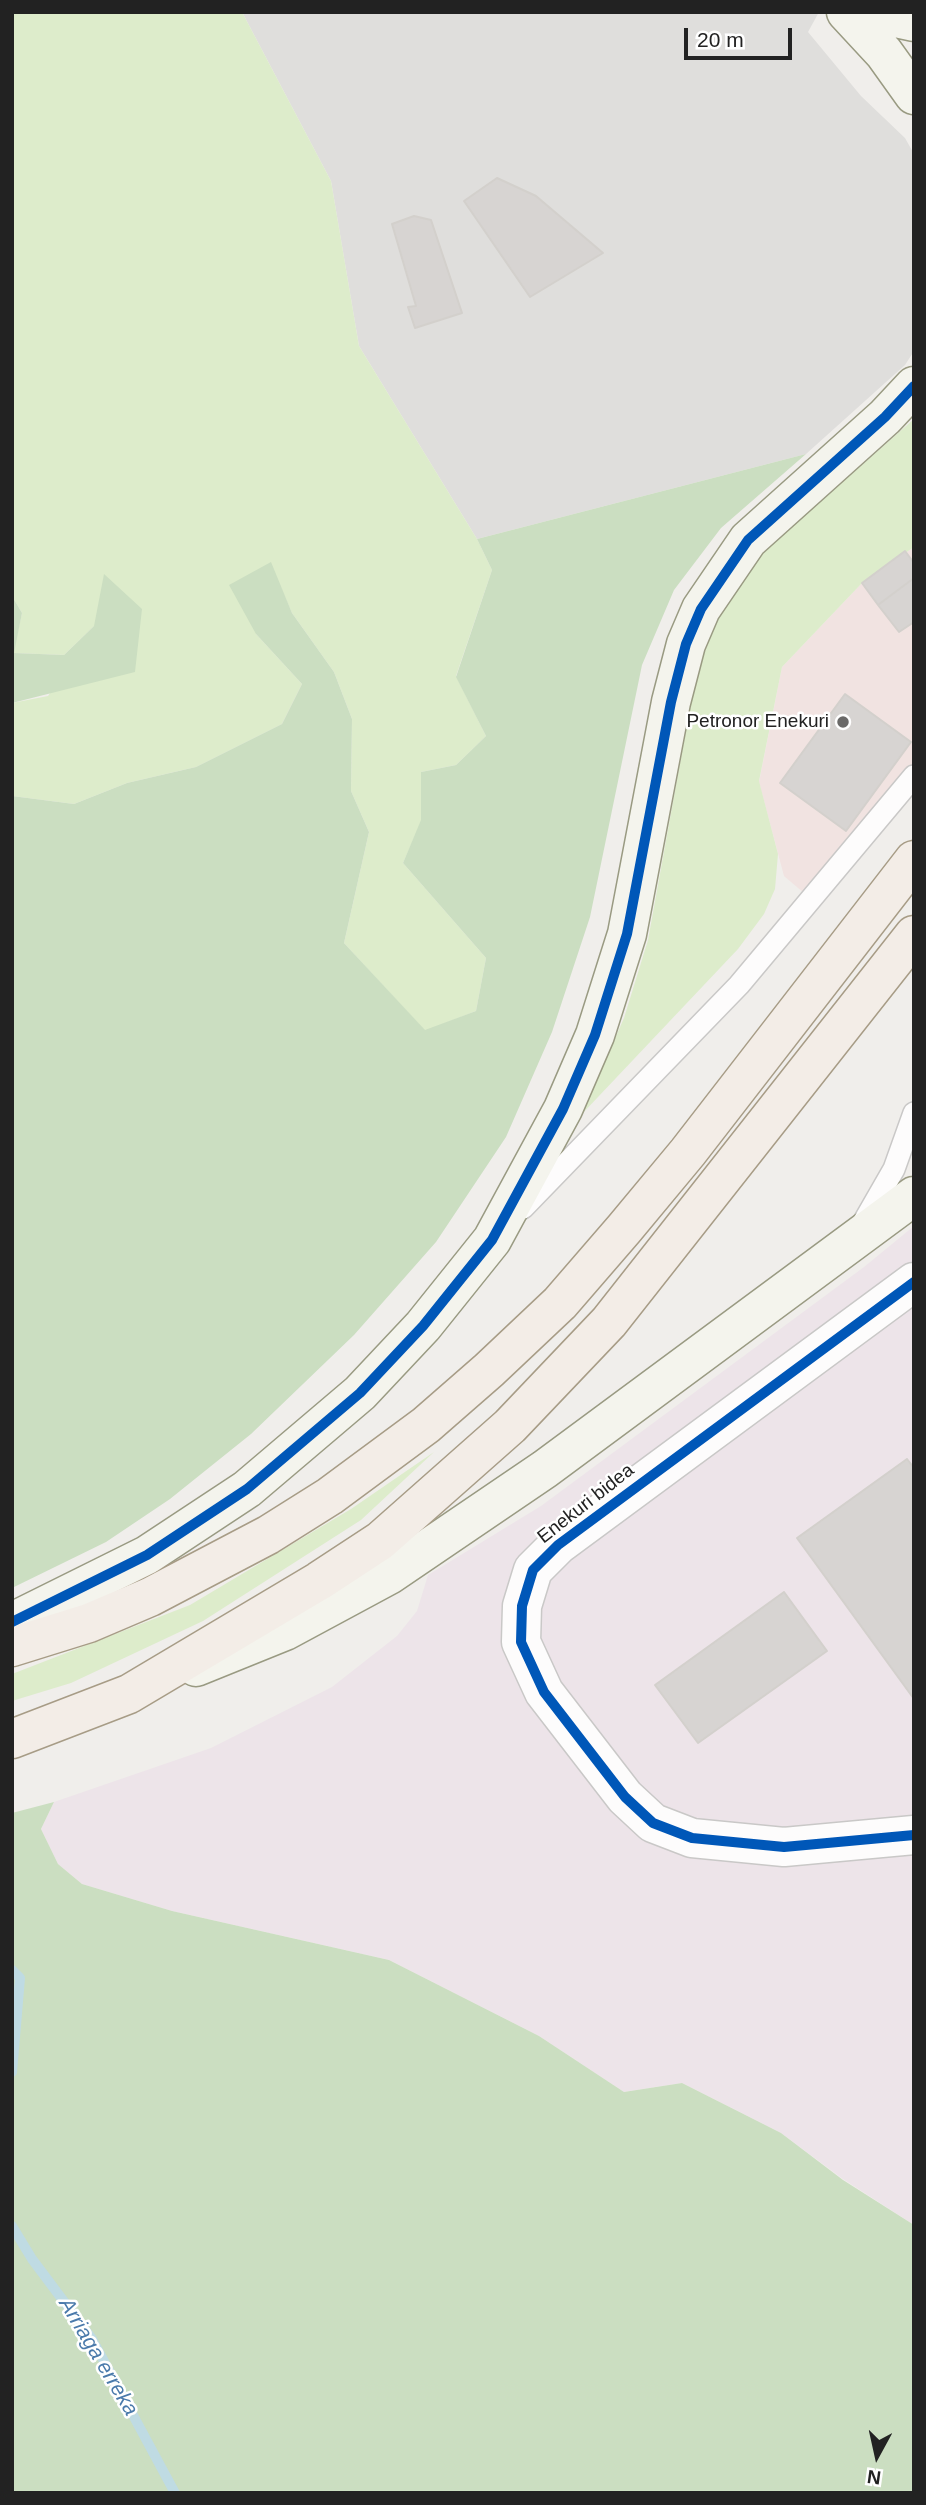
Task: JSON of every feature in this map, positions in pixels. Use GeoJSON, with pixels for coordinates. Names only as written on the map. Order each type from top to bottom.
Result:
{"type":"FeatureCollection","features":[{"type":"Feature","properties":{"kind":"main road"},"geometry":{"type":"LineString","coordinates":[[12,1647],[89,1623],[150,1597],[268,1535],[341,1488],[426,1425],[560,1303],[624,1229],[688,1152],[914,860]]}},
{"type":"Feature","properties":{"kind":"main road"},"geometry":{"type":"LineString","coordinates":[[12,1739],[129,1694],[319,1581],[380,1541],[510,1426],[609,1322],[914,935]]}},
{"type":"Feature","properties":{"kind":"street"},"geometry":{"type":"LineString","coordinates":[[846,12],[899,62],[914,95]]}},
{"type":"Feature","properties":{"kind":"street"},"geometry":{"type":"LineString","coordinates":[[868,12],[914,22]]}},
{"type":"Feature","properties":{"kind":"street"},"geometry":{"type":"LineString","coordinates":[[12,1622],[147,1555],[247,1489],[360,1392],[423,1326],[492,1240],[564,1109],[595,1035],[628,934],[671,702],[686,644],[701,609],[748,540],[885,417],[914,386]]}},
{"type":"Feature","properties":{"kind":"street"},"geometry":{"type":"LineString","coordinates":[[129,1694],[285,1631],[389,1574],[545,1469],[914,1196]]}},
{"type":"Feature","properties":{"kind":"street","name":"Enekuri bidea"},"geometry":{"type":"LineString","coordinates":[[914,1283],[558,1545],[533,1570],[522,1605],[521,1642],[544,1692],[625,1797],[653,1823],[692,1839],[784,1847],[914,1835]]}},
{"type":"Feature","properties":{"kind":"lane"},"geometry":{"type":"LineString","coordinates":[[492,1240],[738,985],[914,776]]}},
{"type":"Feature","properties":{"kind":"lane"},"geometry":{"type":"LineString","coordinates":[[851,1243],[894,1168],[914,1113]]}},
{"type":"Feature","properties":{"kind":"shaded area"},"geometry":{"type":"Polygon","coordinates":[[[242,12],[819,12],[808,32],[861,96],[905,138],[914,154],[914,351],[905,365],[806,454],[477,539],[359,346],[331,181],[242,12]]]}},
{"type":"Feature","properties":{"kind":"shaded area","name":"Petronor Enekuri"},"geometry":{"type":"Polygon","coordinates":[[[914,547],[914,776],[811,899],[784,876],[759,782],[782,667],[862,583],[914,547]]]}},
{"type":"Feature","properties":{"kind":"shaded area"},"geometry":{"type":"Polygon","coordinates":[[[914,1226],[914,2225],[843,2179],[781,2133],[682,2083],[624,2092],[539,2036],[389,1960],[172,1911],[82,1884],[58,1864],[41,1829],[54,1802],[211,1748],[332,1687],[397,1636],[417,1611],[428,1575],[541,1506],[864,1267],[914,1226]]]}},
{"type":"Feature","properties":{"kind":"green space"},"geometry":{"type":"Polygon","coordinates":[[[12,12],[242,12],[331,181],[359,346],[477,539],[492,570],[456,676],[486,736],[456,765],[421,772],[422,820],[403,863],[486,958],[476,1011],[425,1031],[344,943],[369,832],[351,791],[352,719],[334,672],[292,613],[270,563],[256,634],[302,684],[282,724],[196,767],[127,783],[74,804],[12,796],[12,703],[48,696],[94,626],[64,655],[13,653],[22,613],[12,596],[12,12]]]}},
{"type":"Feature","properties":{"kind":"green space"},"geometry":{"type":"Polygon","coordinates":[[[914,419],[914,547],[862,583],[782,667],[759,781],[778,854],[775,889],[764,914],[738,949],[581,1115],[624,1018],[648,940],[696,675],[716,622],[751,563],[914,419]]]}},
{"type":"Feature","properties":{"kind":"green space"},"geometry":{"type":"Polygon","coordinates":[[[806,454],[721,528],[674,590],[642,665],[590,917],[552,1032],[506,1137],[436,1242],[354,1335],[251,1434],[170,1499],[106,1542],[12,1588],[12,796],[74,804],[127,783],[196,767],[282,724],[302,684],[256,634],[229,585],[271,562],[292,613],[334,672],[352,719],[351,791],[369,832],[344,943],[425,1030],[476,1011],[486,958],[403,863],[421,820],[421,772],[456,765],[486,736],[456,677],[492,570],[477,539],[806,454]]]}},
{"type":"Feature","properties":{"kind":"green space"},"geometry":{"type":"Polygon","coordinates":[[[104,574],[142,609],[135,672],[12,703],[12,596],[22,613],[14,653],[64,655],[94,626],[104,574]]]}},
{"type":"Feature","properties":{"kind":"green space"},"geometry":{"type":"Polygon","coordinates":[[[434,1452],[361,1520],[203,1621],[71,1683],[12,1701],[12,1674],[190,1605],[351,1509],[434,1452]]]}},
{"type":"Feature","properties":{"kind":"green space"},"geometry":{"type":"Polygon","coordinates":[[[54,1802],[41,1829],[58,1864],[82,1884],[172,1911],[389,1960],[539,2036],[624,2092],[682,2083],[781,2133],[843,2180],[914,2225],[914,2493],[12,2493],[12,1813],[54,1802]]]}},
{"type":"Feature","properties":{"kind":"building"},"geometry":{"type":"Polygon","coordinates":[[[497,178],[536,196],[603,253],[530,297],[464,201],[497,178]]]}},
{"type":"Feature","properties":{"kind":"building"},"geometry":{"type":"Polygon","coordinates":[[[414,216],[431,220],[462,313],[415,328],[408,307],[416,306],[392,224],[414,216]]]}},
{"type":"Feature","properties":{"kind":"building"},"geometry":{"type":"Polygon","coordinates":[[[905,551],[914,563],[914,578],[878,605],[862,583],[905,551]]]}},
{"type":"Feature","properties":{"kind":"building"},"geometry":{"type":"Polygon","coordinates":[[[914,578],[914,622],[899,632],[878,605],[914,578]]]}},
{"type":"Feature","properties":{"kind":"building"},"geometry":{"type":"Polygon","coordinates":[[[845,694],[911,742],[846,831],[780,783],[845,694]]]}},
{"type":"Feature","properties":{"kind":"building"},"geometry":{"type":"Polygon","coordinates":[[[907,1459],[914,1468],[914,1699],[797,1538],[907,1459]]]}},
{"type":"Feature","properties":{"kind":"building"},"geometry":{"type":"Polygon","coordinates":[[[784,1592],[827,1651],[698,1743],[655,1685],[784,1592]]]}},
{"type":"Feature","properties":{"kind":"waterway","name":"Arriaga erreka"},"geometry":{"type":"LineString","coordinates":[[12,1970],[20,1978],[12,2072]]}},
{"type":"Feature","properties":{"kind":"waterway","name":"Arriaga erreka"},"geometry":{"type":"LineString","coordinates":[[12,2226],[32,2259],[92,2339],[175,2493]]}},
{"type":"Feature","properties":{"kind":"cycle path"},"geometry":{"type":"LineString","coordinates":[[12,1622],[147,1555],[247,1489],[360,1393],[423,1326],[492,1240],[563,1109],[595,1035],[627,934],[671,702],[686,644],[701,609],[748,540],[885,417],[914,386]]}},
{"type":"Feature","properties":{"kind":"cycle path"},"geometry":{"type":"LineString","coordinates":[[914,1282],[558,1545],[533,1570],[522,1606],[521,1642],[544,1692],[625,1797],[653,1823],[692,1838],[784,1847],[914,1835]]}},
{"type":"Feature","properties":{"kind":"place","name":"Petronor Enekuri"},"geometry":{"type":"Point","coordinates":[843,722]}}]}
